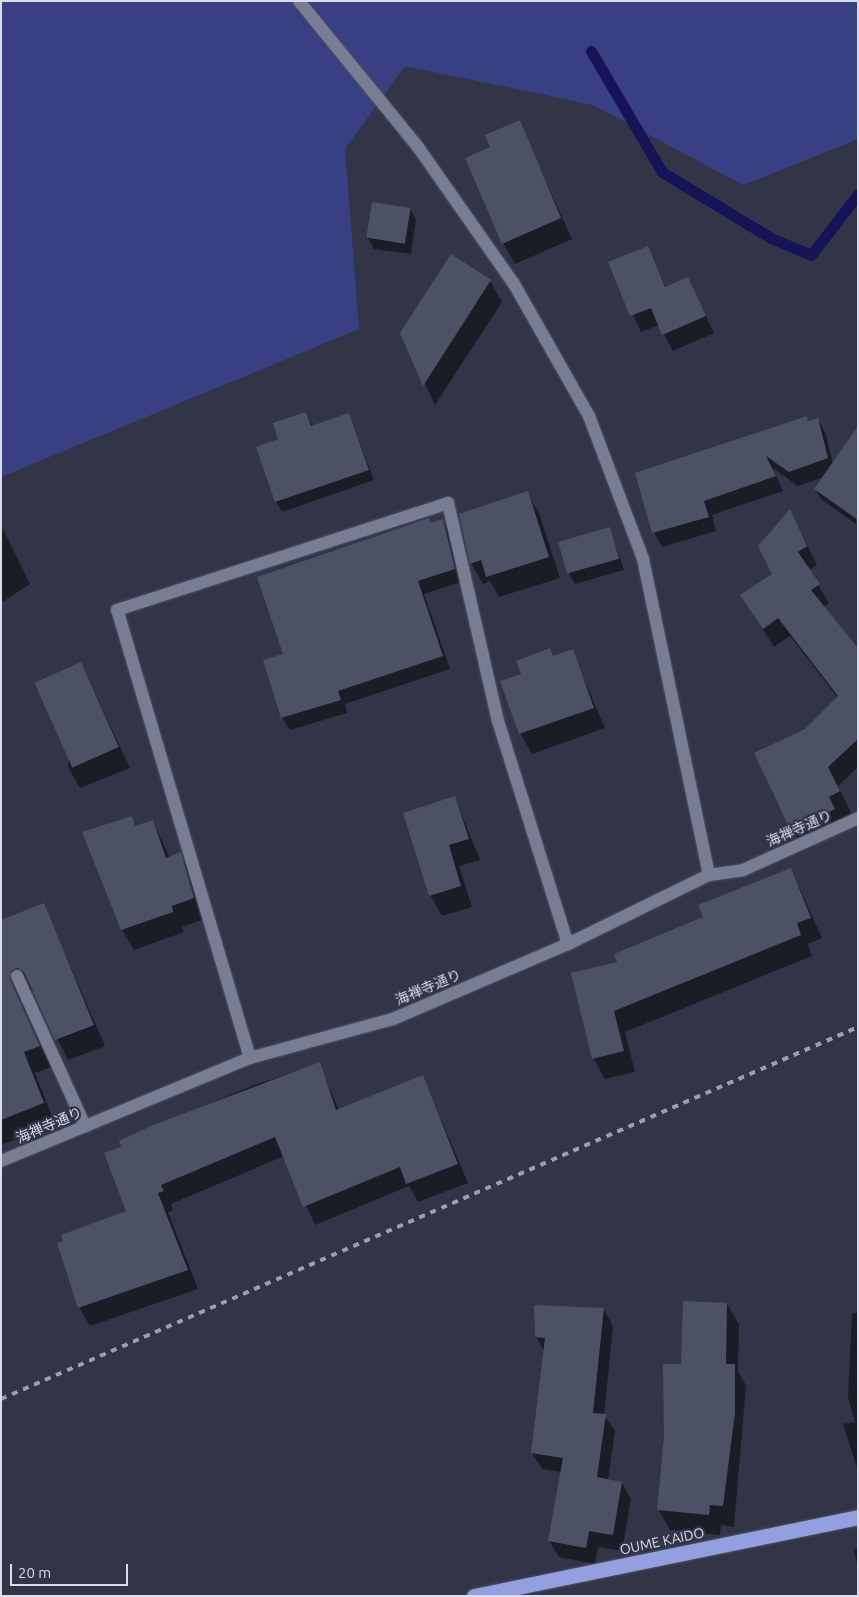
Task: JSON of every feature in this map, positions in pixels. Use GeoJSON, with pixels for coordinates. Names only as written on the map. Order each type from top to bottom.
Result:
{"type":"FeatureCollection","features":[{"type":"Feature","properties":{"kind":"highway","name":"OUME KAIDO"},"geometry":{"type":"LineString","coordinates":[[474,1596],[858,1518]]}},
{"type":"Feature","properties":{"kind":"street"},"geometry":{"type":"LineString","coordinates":[[299,1],[418,147],[514,284],[589,416],[643,559],[709,875]]}},
{"type":"Feature","properties":{"kind":"street"},"geometry":{"type":"LineString","coordinates":[[250,1058],[117,610],[448,503],[498,721],[568,944]]}},
{"type":"Feature","properties":{"kind":"street","name":"海禅寺通り"},"geometry":{"type":"LineString","coordinates":[[1,1161],[250,1058],[392,1019],[568,944],[709,875],[742,870],[858,818]]}},
{"type":"Feature","properties":{"kind":"street"},"geometry":{"type":"LineString","coordinates":[[17,976],[85,1126]]}},
{"type":"Feature","properties":{"kind":"shaded area"},"geometry":{"type":"Polygon","coordinates":[[[1,1],[858,1],[858,139],[743,185],[593,105],[405,66],[345,149],[359,329],[1,477],[1,1]]]}},
{"type":"Feature","properties":{"kind":"building"},"geometry":{"type":"Polygon","coordinates":[[[520,120],[561,218],[502,244],[465,158],[490,147],[485,135],[520,120]]]}},
{"type":"Feature","properties":{"kind":"building"},"geometry":{"type":"Polygon","coordinates":[[[372,202],[411,208],[405,244],[366,238],[372,202]]]}},
{"type":"Feature","properties":{"kind":"building"},"geometry":{"type":"Polygon","coordinates":[[[648,246],[665,287],[688,277],[706,316],[662,335],[651,308],[630,316],[608,262],[648,246]]]}},
{"type":"Feature","properties":{"kind":"building"},"geometry":{"type":"Polygon","coordinates":[[[451,254],[491,280],[423,386],[400,333],[451,254]]]}},
{"type":"Feature","properties":{"kind":"building"},"geometry":{"type":"Polygon","coordinates":[[[306,412],[311,426],[349,413],[369,470],[275,502],[256,447],[278,439],[273,423],[306,412]]]}},
{"type":"Feature","properties":{"kind":"building"},"geometry":{"type":"Polygon","coordinates":[[[807,416],[808,421],[818,418],[828,458],[789,472],[766,456],[776,476],[704,501],[709,517],[652,533],[635,473],[807,416]]]}},
{"type":"Feature","properties":{"kind":"building"},"geometry":{"type":"Polygon","coordinates":[[[858,426],[858,520],[814,489],[858,426]]]}},
{"type":"Feature","properties":{"kind":"building"},"geometry":{"type":"Polygon","coordinates":[[[528,491],[549,557],[486,577],[481,560],[470,564],[459,514],[528,491]]]}},
{"type":"Feature","properties":{"kind":"building"},"geometry":{"type":"Polygon","coordinates":[[[790,509],[807,546],[798,552],[820,584],[811,590],[858,648],[858,739],[828,767],[840,791],[829,797],[835,809],[791,831],[754,753],[805,729],[838,696],[778,618],[763,629],[740,595],[772,574],[758,546],[790,509]]]}},
{"type":"Feature","properties":{"kind":"building"},"geometry":{"type":"Polygon","coordinates":[[[429,518],[431,523],[443,519],[455,569],[418,581],[443,656],[338,691],[341,700],[281,718],[263,660],[283,654],[257,577],[429,518]]]}},
{"type":"Feature","properties":{"kind":"building"},"geometry":{"type":"Polygon","coordinates":[[[610,527],[619,559],[567,574],[558,542],[610,527]]]}},
{"type":"Feature","properties":{"kind":"building"},"geometry":{"type":"Polygon","coordinates":[[[550,648],[553,656],[573,649],[594,708],[519,734],[500,681],[521,674],[516,661],[550,648]]]}},
{"type":"Feature","properties":{"kind":"building"},"geometry":{"type":"Polygon","coordinates":[[[81,662],[119,747],[72,768],[34,683],[81,662]]]}},
{"type":"Feature","properties":{"kind":"building"},"geometry":{"type":"Polygon","coordinates":[[[455,796],[469,839],[449,845],[461,886],[429,896],[403,813],[455,796]]]}},
{"type":"Feature","properties":{"kind":"building"},"geometry":{"type":"Polygon","coordinates":[[[132,816],[135,826],[153,820],[166,858],[181,852],[194,898],[172,906],[173,912],[121,930],[82,832],[132,816]]]}},
{"type":"Feature","properties":{"kind":"building"},"geometry":{"type":"Polygon","coordinates":[[[791,868],[811,918],[797,923],[801,935],[614,1011],[624,1051],[592,1059],[571,973],[617,962],[614,954],[703,917],[698,905],[791,868]]]}},
{"type":"Feature","properties":{"kind":"building"},"geometry":{"type":"Polygon","coordinates":[[[44,903],[94,1025],[55,1040],[24,972],[17,968],[11,971],[10,979],[40,1046],[24,1052],[44,1103],[1,1120],[1,920],[44,903]]]}},
{"type":"Feature","properties":{"kind":"building"},"geometry":{"type":"Polygon","coordinates":[[[320,1062],[336,1110],[423,1075],[458,1164],[406,1184],[400,1167],[303,1207],[275,1137],[161,1185],[164,1191],[158,1193],[188,1270],[78,1308],[57,1243],[63,1241],[61,1235],[126,1211],[104,1153],[121,1147],[119,1141],[153,1125],[320,1062]]]}},
{"type":"Feature","properties":{"kind":"building"},"geometry":{"type":"Polygon","coordinates":[[[683,1301],[727,1303],[726,1364],[735,1364],[735,1413],[723,1506],[710,1505],[709,1515],[657,1510],[664,1436],[663,1364],[681,1364],[683,1301]]]}},
{"type":"Feature","properties":{"kind":"building"},"geometry":{"type":"Polygon","coordinates":[[[534,1305],[604,1308],[593,1413],[606,1414],[597,1477],[622,1482],[613,1535],[589,1531],[586,1548],[548,1541],[563,1458],[531,1453],[545,1338],[535,1337],[534,1305]]]}},
{"type":"Feature","properties":{"kind":"waterway"},"geometry":{"type":"LineString","coordinates":[[591,51],[662,172],[771,238],[811,255],[858,194]]}},
{"type":"Feature","properties":{"kind":"railway"},"geometry":{"type":"LineString","coordinates":[[1,1399],[858,1027]]}}]}
